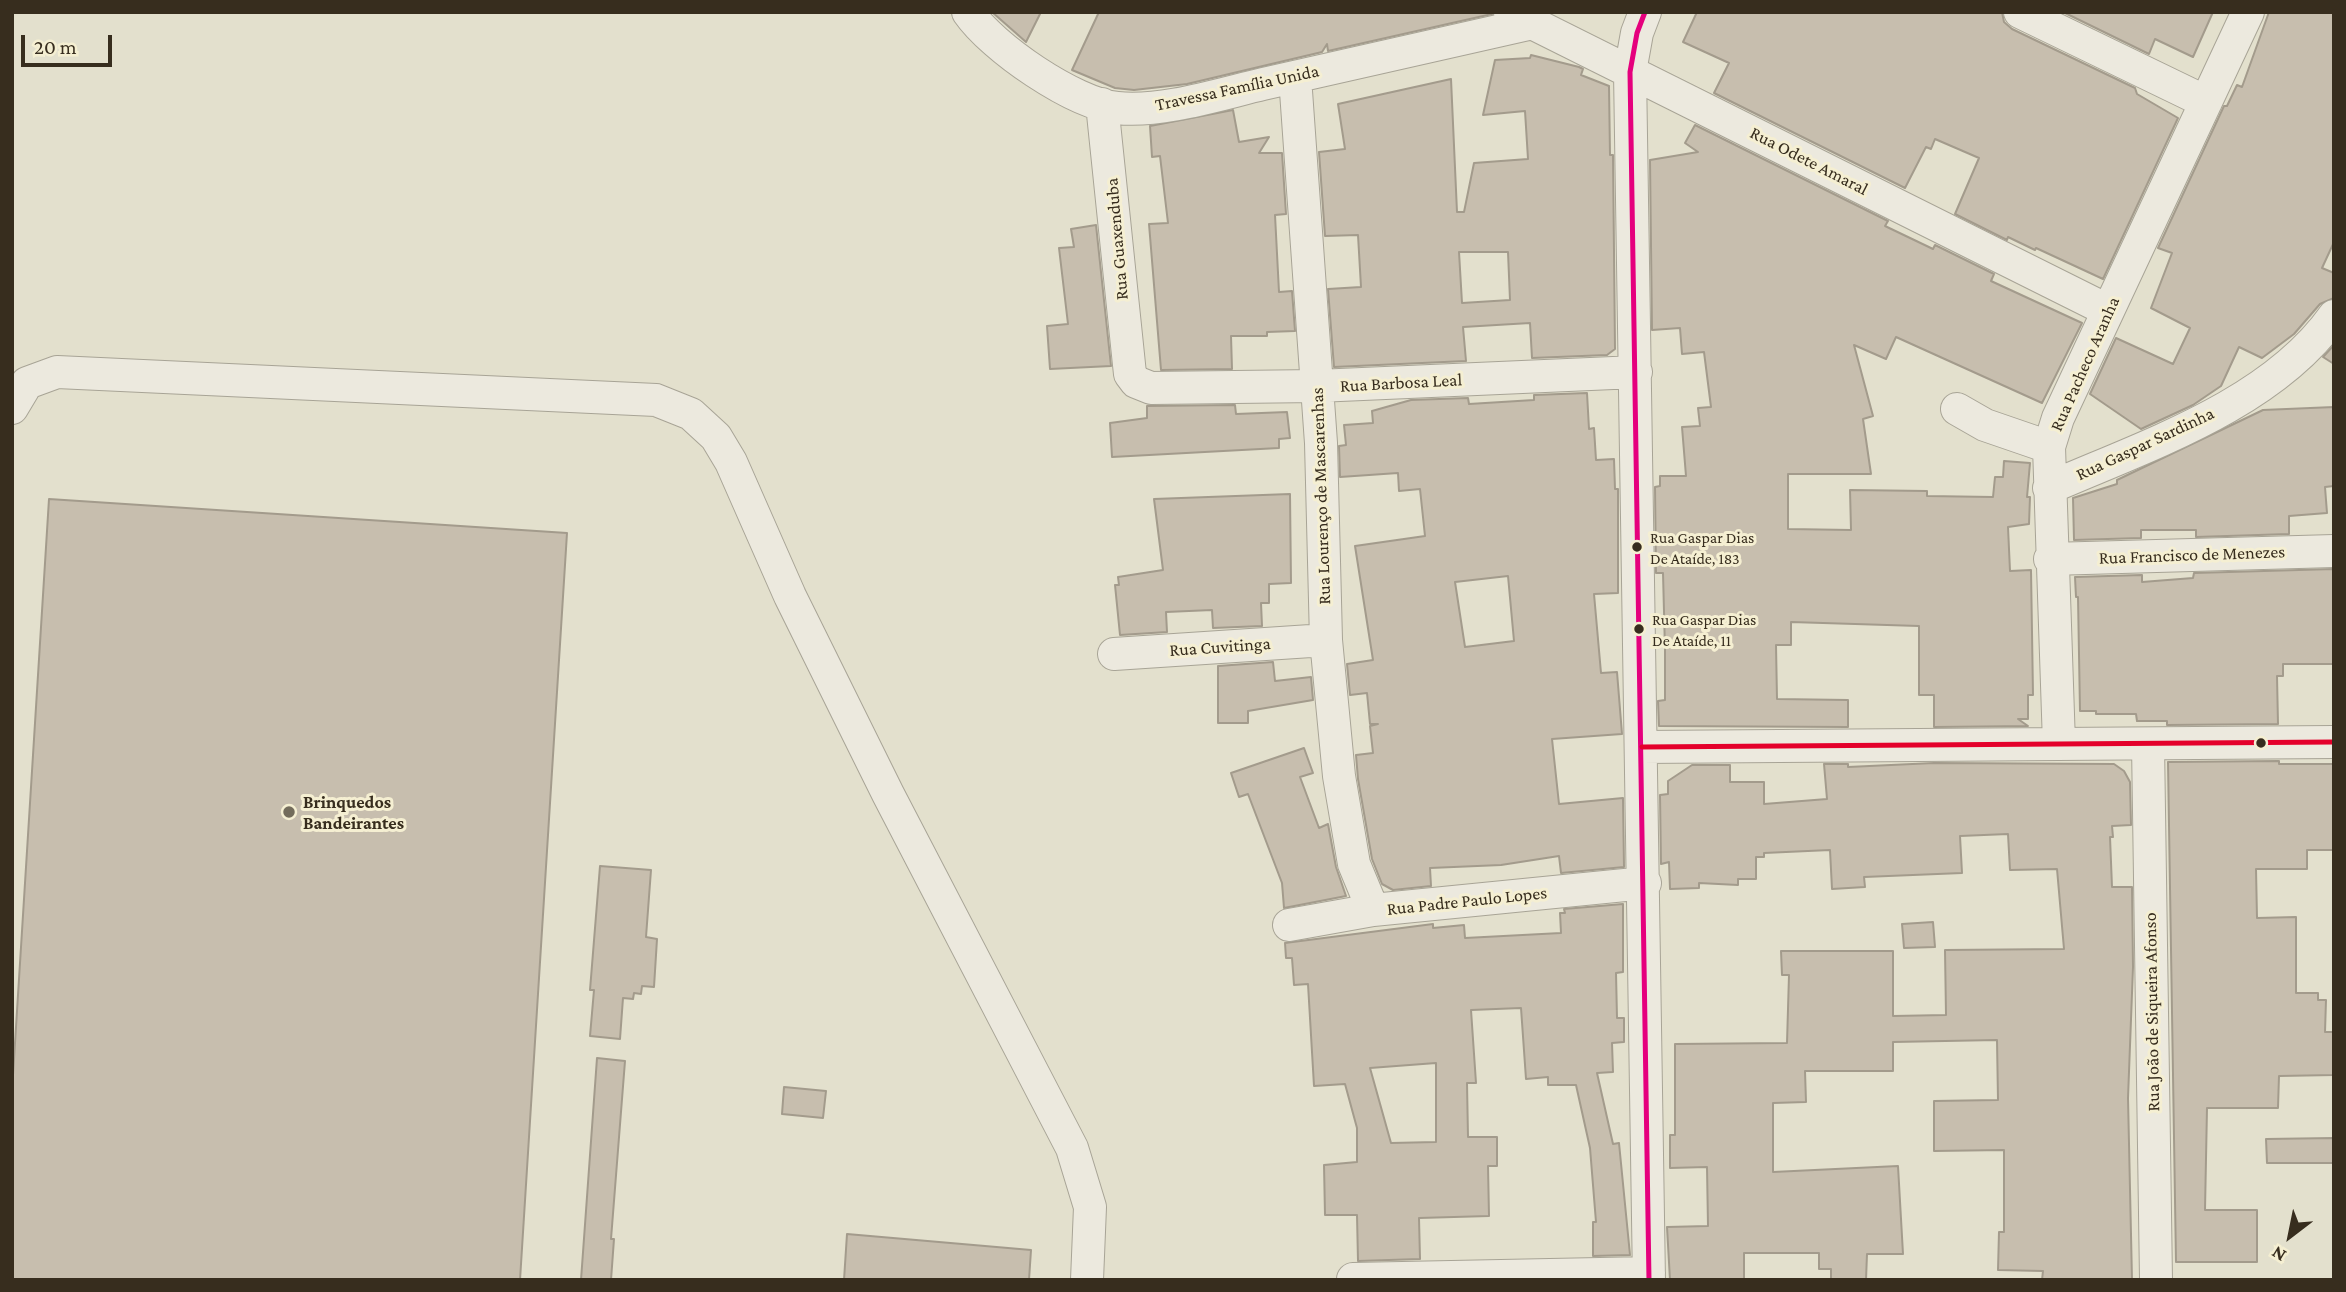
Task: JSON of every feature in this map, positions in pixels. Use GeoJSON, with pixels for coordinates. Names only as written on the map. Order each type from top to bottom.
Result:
{"type":"FeatureCollection","features":[{"type":"Feature","properties":{"kind":"street","name":"Travessa Família Unida"},"geometry":{"type":"LineString","coordinates":[[968,12],[999,46],[1039,74],[1102,104],[1137,108],[1294,77],[1521,18]]}},
{"type":"Feature","properties":{"kind":"street"},"geometry":{"type":"LineString","coordinates":[[1353,1279],[1649,1276],[1645,883],[1630,72],[1637,33],[1645,12]]}},
{"type":"Feature","properties":{"kind":"street"},"geometry":{"type":"LineString","coordinates":[[2020,12],[2206,102]]}},
{"type":"Feature","properties":{"kind":"street","name":"Rua Pacheco Aranha"},"geometry":{"type":"LineString","coordinates":[[2059,744],[2050,559],[2049,447],[2058,418],[2107,310],[2248,12]]}},
{"type":"Feature","properties":{"kind":"street","name":"Rua Odete Amaral"},"geometry":{"type":"LineString","coordinates":[[1521,18],[2107,310]]}},
{"type":"Feature","properties":{"kind":"street","name":"Rua Lourenço de Mascarenhas"},"geometry":{"type":"LineString","coordinates":[[1294,77],[1317,386],[1326,640],[1339,776],[1354,864],[1373,910]]}},
{"type":"Feature","properties":{"kind":"street","name":"Rua Guaxenduba"},"geometry":{"type":"LineString","coordinates":[[1102,104],[1130,374]]}},
{"type":"Feature","properties":{"kind":"street","name":"Rua Gaspar Sardinha"},"geometry":{"type":"LineString","coordinates":[[2049,488],[2190,426],[2281,373],[2334,316]]}},
{"type":"Feature","properties":{"kind":"street"},"geometry":{"type":"LineString","coordinates":[[12,408],[27,383],[57,372],[656,400],[691,414],[716,437],[731,461],[790,596],[888,794],[1067,1136],[1090,1206],[1087,1280]]}},
{"type":"Feature","properties":{"kind":"street","name":"Rua Barbosa Leal"},"geometry":{"type":"LineString","coordinates":[[1130,374],[1136,382],[1151,388],[1317,386],[1636,372]]}},
{"type":"Feature","properties":{"kind":"street"},"geometry":{"type":"LineString","coordinates":[[1957,409],[1985,425],[2049,447]]}},
{"type":"Feature","properties":{"kind":"street","name":"Rua Francisco de Menezes"},"geometry":{"type":"LineString","coordinates":[[2050,559],[2334,551]]}},
{"type":"Feature","properties":{"kind":"street","name":"Rua Cuvitinga"},"geometry":{"type":"LineString","coordinates":[[1115,654],[1326,640]]}},
{"type":"Feature","properties":{"kind":"street"},"geometry":{"type":"LineString","coordinates":[[1642,747],[2334,742]]}},
{"type":"Feature","properties":{"kind":"street","name":"Rua João de Siqueira Afonso"},"geometry":{"type":"LineString","coordinates":[[2148,744],[2156,1280]]}},
{"type":"Feature","properties":{"kind":"street","name":"Rua Padre Paulo Lopes"},"geometry":{"type":"LineString","coordinates":[[1289,925],[1373,910],[1645,883]]}},
{"type":"Feature","properties":{"kind":"building"},"geometry":{"type":"Polygon","coordinates":[[[992,12],[1041,12],[1026,42],[992,12]]]}},
{"type":"Feature","properties":{"kind":"building"},"geometry":{"type":"Polygon","coordinates":[[[1099,12],[1492,14],[1328,51],[1327,44],[1322,52],[1187,84],[1134,90],[1115,88],[1072,70],[1099,12]]]}},
{"type":"Feature","properties":{"kind":"building"},"geometry":{"type":"Polygon","coordinates":[[[1697,12],[2002,12],[2004,22],[2012,29],[2135,88],[2137,94],[2178,118],[2103,279],[2036,248],[2035,250],[2008,237],[2007,240],[1955,214],[1979,158],[1935,139],[1931,149],[1926,147],[1905,188],[1714,93],[1729,63],[1683,42],[1697,12]]]}},
{"type":"Feature","properties":{"kind":"building"},"geometry":{"type":"Polygon","coordinates":[[[2063,12],[2213,12],[2193,57],[2155,39],[2149,54],[2063,12]]]}},
{"type":"Feature","properties":{"kind":"building"},"geometry":{"type":"Polygon","coordinates":[[[2269,12],[2334,12],[2334,242],[2322,268],[2334,273],[2334,298],[2320,304],[2294,334],[2262,358],[2239,347],[2221,386],[2193,405],[2141,429],[2090,394],[2116,338],[2173,364],[2190,328],[2151,308],[2172,253],[2158,248],[2224,106],[2227,106],[2237,85],[2242,87],[2269,12]]]}},
{"type":"Feature","properties":{"kind":"building"},"geometry":{"type":"Polygon","coordinates":[[[1531,55],[1579,67],[1583,69],[1581,75],[1609,86],[1610,155],[1613,155],[1615,349],[1607,355],[1532,358],[1530,323],[1463,327],[1466,361],[1334,367],[1328,289],[1361,287],[1358,235],[1325,236],[1319,152],[1345,149],[1338,104],[1451,79],[1457,212],[1464,212],[1474,163],[1528,159],[1525,111],[1483,115],[1495,60],[1530,58],[1531,55]],[[1459,252],[1462,303],[1510,300],[1508,252],[1459,252]]]}},
{"type":"Feature","properties":{"kind":"building"},"geometry":{"type":"Polygon","coordinates":[[[1233,110],[1239,142],[1269,137],[1259,153],[1282,153],[1286,214],[1275,215],[1279,292],[1292,291],[1295,331],[1267,332],[1267,336],[1231,336],[1232,369],[1161,370],[1149,224],[1168,223],[1160,156],[1152,157],[1150,126],[1233,110]]]}},
{"type":"Feature","properties":{"kind":"building"},"geometry":{"type":"Polygon","coordinates":[[[1695,125],[1888,221],[1885,226],[1933,249],[1935,245],[1994,274],[1991,281],[2082,323],[2042,403],[1896,337],[1886,359],[1854,345],[1873,416],[1863,419],[1871,474],[1788,474],[1788,529],[1851,530],[1850,490],[1927,491],[1927,496],[1993,497],[1995,477],[2003,477],[2004,461],[2030,463],[2027,497],[2030,497],[2029,524],[2008,527],[2010,571],[2031,570],[2033,695],[2028,695],[2028,719],[2018,719],[2028,726],[1934,727],[1934,695],[1919,695],[1919,626],[1791,622],[1791,645],[1776,645],[1777,699],[1848,700],[1848,727],[1659,726],[1658,701],[1665,700],[1665,650],[1663,573],[1656,573],[1655,487],[1660,486],[1660,476],[1686,476],[1682,427],[1700,426],[1698,408],[1711,407],[1704,352],[1682,354],[1680,328],[1652,330],[1650,160],[1698,152],[1685,143],[1695,125]]]}},
{"type":"Feature","properties":{"kind":"building"},"geometry":{"type":"Polygon","coordinates":[[[1096,225],[1111,366],[1050,369],[1047,326],[1068,324],[1059,248],[1074,247],[1071,229],[1096,225]]]}},
{"type":"Feature","properties":{"kind":"building"},"geometry":{"type":"Polygon","coordinates":[[[2334,345],[2334,364],[2323,357],[2334,345]]]}},
{"type":"Feature","properties":{"kind":"building"},"geometry":{"type":"Polygon","coordinates":[[[1587,393],[1589,429],[1594,428],[1596,460],[1614,459],[1615,489],[1618,489],[1618,593],[1594,594],[1601,673],[1617,672],[1622,734],[1552,739],[1559,804],[1623,798],[1624,867],[1561,873],[1559,856],[1501,865],[1430,868],[1431,886],[1393,890],[1382,884],[1372,859],[1358,779],[1356,755],[1373,753],[1370,726],[1378,724],[1370,724],[1367,693],[1350,695],[1347,664],[1373,660],[1355,546],[1425,536],[1420,489],[1399,491],[1398,473],[1340,477],[1339,446],[1346,445],[1344,425],[1373,423],[1372,411],[1411,400],[1468,398],[1469,404],[1534,400],[1534,395],[1587,393]],[[1508,576],[1455,582],[1465,647],[1514,641],[1508,576]]]}},
{"type":"Feature","properties":{"kind":"building"},"geometry":{"type":"Polygon","coordinates":[[[1235,405],[1236,414],[1287,412],[1290,438],[1279,439],[1279,448],[1112,457],[1110,423],[1147,418],[1147,406],[1235,405]]]}},
{"type":"Feature","properties":{"kind":"building"},"geometry":{"type":"Polygon","coordinates":[[[2334,407],[2334,486],[2325,487],[2327,513],[2289,516],[2289,534],[2196,537],[2196,530],[2141,530],[2141,538],[2074,540],[2073,498],[2117,484],[2117,480],[2263,410],[2334,407]]]}},
{"type":"Feature","properties":{"kind":"building"},"geometry":{"type":"Polygon","coordinates":[[[1290,494],[1291,583],[1269,584],[1269,603],[1261,603],[1262,626],[1213,628],[1212,610],[1166,612],[1167,632],[1120,635],[1115,585],[1119,585],[1118,577],[1163,570],[1154,499],[1290,494]]]}},
{"type":"Feature","properties":{"kind":"building","name":"Brinquedos Bandeirantes"},"geometry":{"type":"Polygon","coordinates":[[[49,499],[567,533],[520,1280],[12,1280],[12,1091],[49,499]]]}},
{"type":"Feature","properties":{"kind":"building"},"geometry":{"type":"Polygon","coordinates":[[[2334,569],[2334,664],[2283,664],[2283,676],[2277,676],[2278,724],[2167,725],[2167,721],[2137,721],[2136,714],[2096,714],[2096,711],[2080,711],[2078,597],[2075,577],[2142,575],[2142,582],[2193,578],[2194,573],[2334,569]]]}},
{"type":"Feature","properties":{"kind":"building"},"geometry":{"type":"Polygon","coordinates":[[[1273,662],[1275,681],[1311,677],[1313,700],[1248,711],[1248,723],[1218,723],[1218,666],[1273,662]]]}},
{"type":"Feature","properties":{"kind":"building"},"geometry":{"type":"Polygon","coordinates":[[[1304,748],[1313,773],[1300,777],[1319,828],[1328,824],[1336,867],[1346,896],[1284,908],[1282,883],[1248,794],[1239,797],[1231,773],[1304,748]]]}},
{"type":"Feature","properties":{"kind":"building"},"geometry":{"type":"Polygon","coordinates":[[[2279,761],[2279,764],[2334,764],[2334,850],[2307,850],[2307,869],[2256,869],[2257,918],[2296,917],[2296,993],[2318,993],[2318,1000],[2326,1000],[2325,1032],[2334,1032],[2334,1075],[2279,1076],[2278,1108],[2207,1108],[2205,1210],[2257,1210],[2257,1262],[2176,1262],[2168,762],[2279,761]]]}},
{"type":"Feature","properties":{"kind":"building"},"geometry":{"type":"Polygon","coordinates":[[[1934,763],[2114,764],[2124,771],[2130,782],[2131,825],[2112,826],[2113,837],[2110,837],[2112,887],[2132,887],[2133,967],[2128,1098],[2132,1280],[2042,1280],[2043,1271],[1998,1270],[1999,1232],[2004,1232],[2004,1150],[1934,1151],[1934,1101],[1998,1100],[1997,1040],[1893,1042],[1893,1071],[1805,1071],[1806,1102],[1773,1103],[1773,1172],[1898,1166],[1903,1254],[1867,1254],[1866,1280],[1831,1280],[1831,1269],[1819,1269],[1819,1253],[1744,1253],[1744,1280],[1670,1280],[1667,1227],[1708,1226],[1707,1167],[1670,1168],[1670,1135],[1675,1135],[1675,1044],[1787,1043],[1789,975],[1782,975],[1781,951],[1893,951],[1893,1016],[1946,1015],[1945,950],[2064,949],[2057,869],[2010,870],[2008,834],[1960,836],[1962,873],[1864,877],[1865,887],[1832,889],[1830,850],[1764,853],[1764,857],[1756,857],[1756,879],[1738,879],[1738,885],[1699,883],[1699,888],[1670,889],[1669,862],[1661,864],[1660,795],[1668,794],[1668,781],[1692,765],[1730,765],[1730,782],[1764,782],[1764,804],[1827,799],[1824,764],[1848,764],[1848,767],[1934,763]]]}},
{"type":"Feature","properties":{"kind":"building"},"geometry":{"type":"Polygon","coordinates":[[[600,866],[651,870],[646,937],[657,939],[654,987],[642,986],[641,994],[634,993],[633,999],[623,998],[620,1039],[590,1036],[594,990],[590,990],[600,866]]]}},
{"type":"Feature","properties":{"kind":"building"},"geometry":{"type":"Polygon","coordinates":[[[1623,904],[1623,972],[1616,973],[1617,1018],[1624,1018],[1624,1042],[1612,1043],[1613,1072],[1597,1073],[1613,1144],[1619,1143],[1630,1255],[1593,1256],[1593,1222],[1596,1222],[1590,1148],[1576,1085],[1548,1085],[1548,1077],[1526,1079],[1521,1008],[1471,1010],[1476,1083],[1467,1083],[1468,1137],[1497,1137],[1497,1166],[1488,1166],[1489,1216],[1419,1218],[1420,1259],[1358,1261],[1357,1215],[1325,1215],[1324,1165],[1357,1162],[1357,1128],[1345,1084],[1314,1086],[1308,984],[1294,985],[1292,958],[1286,958],[1285,943],[1433,924],[1433,928],[1464,925],[1465,938],[1561,933],[1560,913],[1565,913],[1564,909],[1623,904]],[[1436,1063],[1370,1068],[1391,1143],[1436,1142],[1436,1063]]]}},
{"type":"Feature","properties":{"kind":"building"},"geometry":{"type":"Polygon","coordinates":[[[1933,922],[1935,947],[1904,948],[1902,924],[1933,922]]]}},
{"type":"Feature","properties":{"kind":"building"},"geometry":{"type":"Polygon","coordinates":[[[597,1058],[625,1061],[611,1239],[614,1239],[611,1280],[581,1280],[597,1058]]]}},
{"type":"Feature","properties":{"kind":"building"},"geometry":{"type":"Polygon","coordinates":[[[784,1087],[826,1091],[823,1118],[782,1114],[784,1087]]]}},
{"type":"Feature","properties":{"kind":"building"},"geometry":{"type":"Polygon","coordinates":[[[2334,1138],[2334,1163],[2267,1163],[2266,1139],[2334,1138]]]}},
{"type":"Feature","properties":{"kind":"building"},"geometry":{"type":"Polygon","coordinates":[[[847,1234],[1031,1250],[1029,1280],[844,1280],[847,1234]]]}},
{"type":"Feature","properties":{"kind":"transit line","name":"20"},"geometry":{"type":"LineString","coordinates":[[1645,12],[1637,33],[1630,72],[1649,1280]]}},
{"type":"Feature","properties":{"kind":"transit line"},"geometry":{"type":"LineString","coordinates":[[1642,747],[2334,742]]}},
{"type":"Feature","properties":{"kind":"place","name":"Rua Gaspar Dias De Ataíde, 183"},"geometry":{"type":"Point","coordinates":[1637,547]}},
{"type":"Feature","properties":{"kind":"place","name":"Rua Gaspar Dias De Ataíde, 11"},"geometry":{"type":"Point","coordinates":[1639,629]}},
{"type":"Feature","properties":{"kind":"place","name":"Brinquedos Bandeirantes"},"geometry":{"type":"Point","coordinates":[289,812]}}]}
